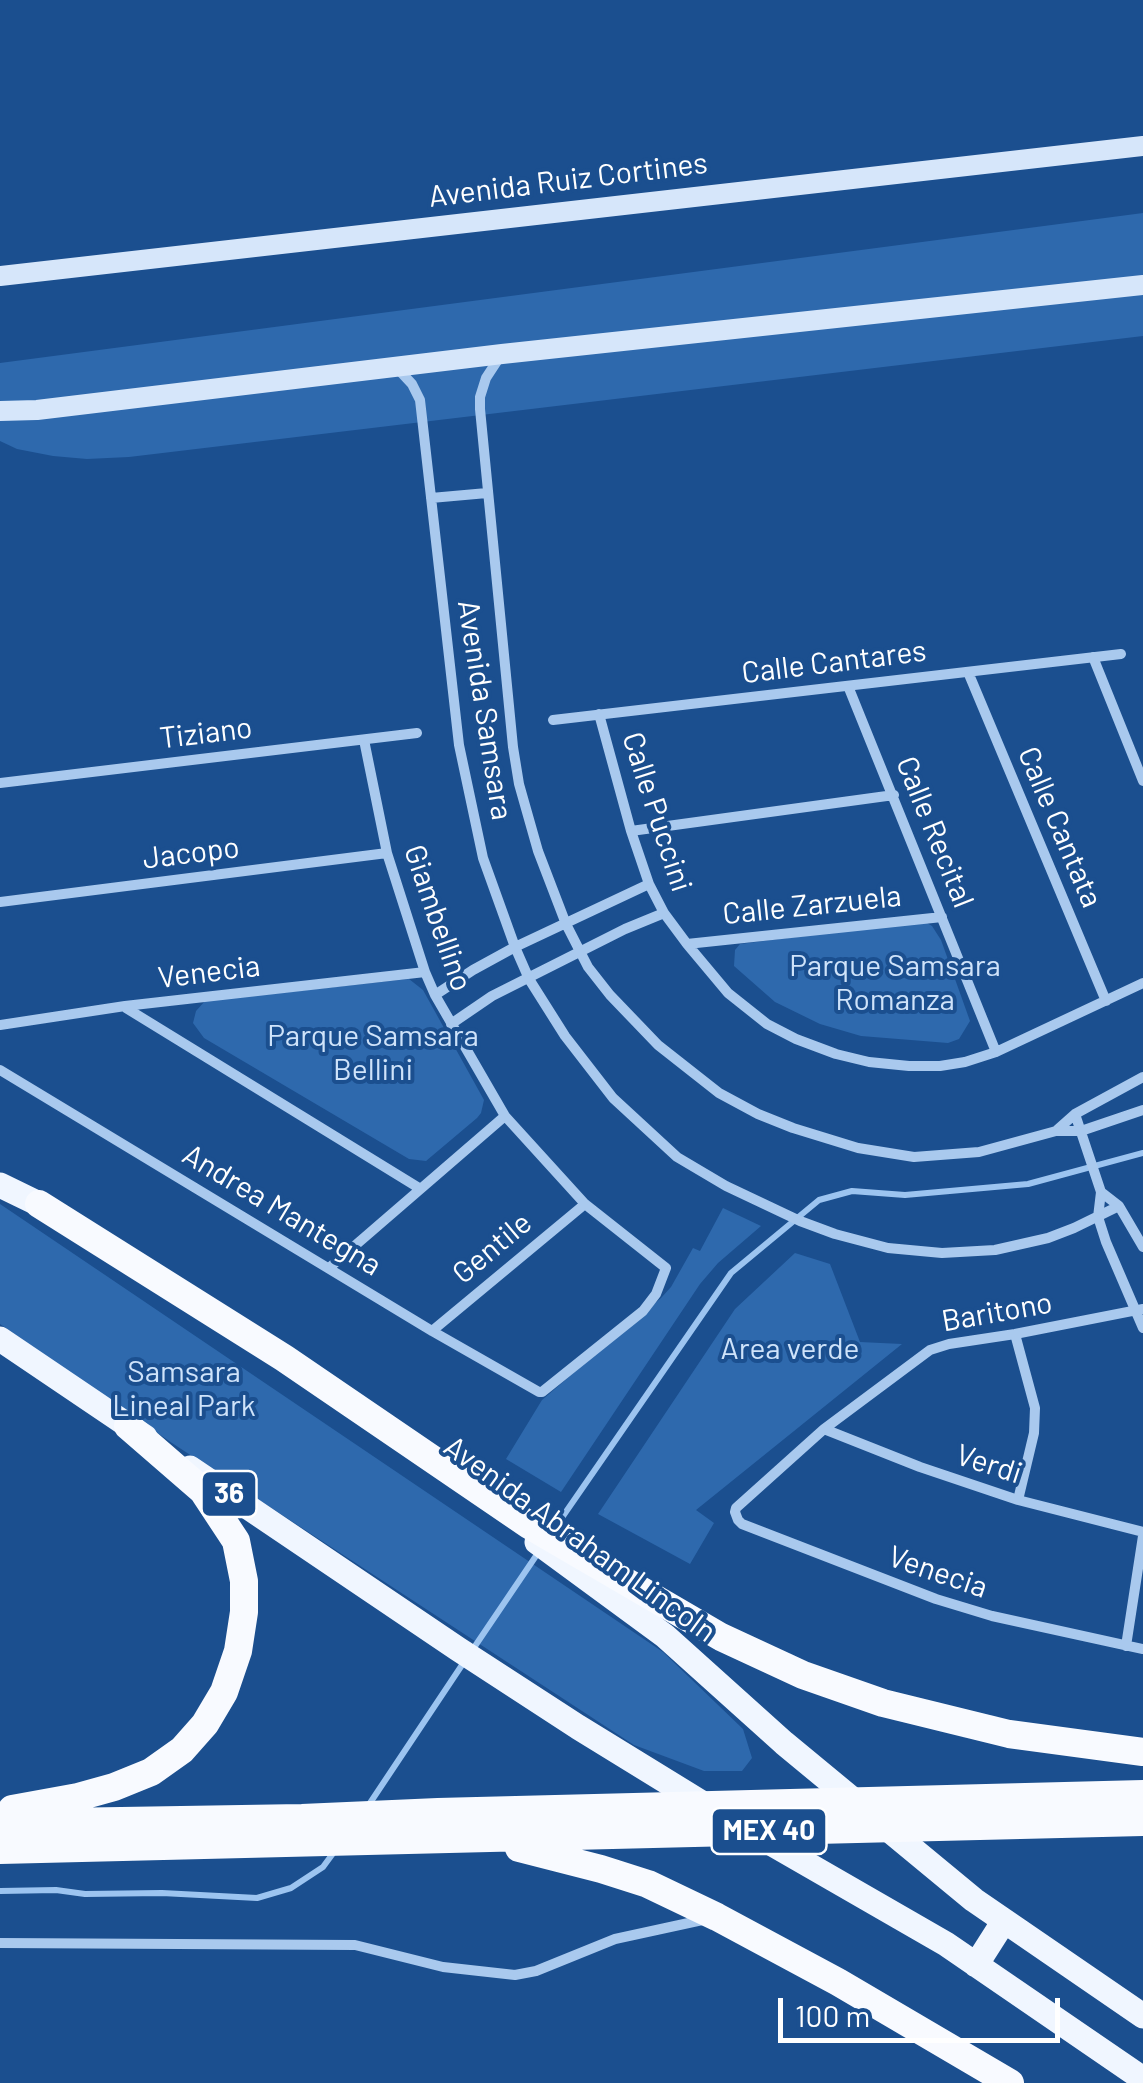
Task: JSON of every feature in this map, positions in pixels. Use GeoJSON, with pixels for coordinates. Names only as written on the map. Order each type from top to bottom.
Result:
{"type":"FeatureCollection","features":[{"type":"Feature","properties":{"kind":"highway"},"geometry":{"type":"LineString","coordinates":[[39,1204],[284,1358],[564,1547],[721,1637],[819,1681],[883,1703],[1009,1734],[1143,1752]]}},
{"type":"Feature","properties":{"kind":"highway"},"geometry":{"type":"LineString","coordinates":[[0,1811],[78,1797],[151,1772],[182,1750],[205,1724],[224,1692],[238,1651],[244,1581],[236,1541],[203,1491],[128,1426]]}},
{"type":"Feature","properties":{"kind":"highway","name":"MEX 40"},"geometry":{"type":"LineString","coordinates":[[0,1823],[1143,1794]]}},
{"type":"Feature","properties":{"kind":"highway","name":"MEX 40"},"geometry":{"type":"LineString","coordinates":[[0,1850],[1143,1822]]}},
{"type":"Feature","properties":{"kind":"highway"},"geometry":{"type":"LineString","coordinates":[[448,1839],[519,1848],[648,1884],[838,1982],[1010,2083]]}},
{"type":"Feature","properties":{"kind":"main road","name":"Avenida Ruiz Cortines"},"geometry":{"type":"LineString","coordinates":[[0,276],[1143,146]]}},
{"type":"Feature","properties":{"kind":"main road"},"geometry":{"type":"LineString","coordinates":[[0,412],[1143,284]]}},
{"type":"Feature","properties":{"kind":"main road","name":"Avenida Abraham Lincoln"},"geometry":{"type":"LineString","coordinates":[[0,1185],[39,1204],[512,1524],[666,1636],[784,1743],[974,1900],[1143,2016]]}},
{"type":"Feature","properties":{"kind":"main road","name":"36"},"geometry":{"type":"LineString","coordinates":[[0,1339],[578,1727],[946,1944],[1143,2079]]}},
{"type":"Feature","properties":{"kind":"main road"},"geometry":{"type":"LineString","coordinates":[[976,1964],[1004,1921]]}},
{"type":"Feature","properties":{"kind":"street","name":"Avenida Samsara"},"geometry":{"type":"LineString","coordinates":[[502,354],[486,378],[480,397],[486,493],[519,784],[538,851],[566,924],[579,952],[610,996],[675,1060],[738,1104],[793,1128],[858,1148],[914,1157],[980,1152],[1056,1130],[1081,1131],[1143,1110]]}},
{"type":"Feature","properties":{"kind":"street","name":"Avenida Samsara"},"geometry":{"type":"LineString","coordinates":[[398,368],[420,400],[459,746],[483,858],[529,979],[564,1036],[613,1098],[700,1172],[800,1220],[888,1248],[942,1254],[1022,1245],[1074,1228],[1119,1206]]}},
{"type":"Feature","properties":{"kind":"street"},"geometry":{"type":"LineString","coordinates":[[431,498],[486,493]]}},
{"type":"Feature","properties":{"kind":"street","name":"Calle Cantares"},"geometry":{"type":"LineString","coordinates":[[553,720],[1121,654]]}},
{"type":"Feature","properties":{"kind":"street"},"geometry":{"type":"LineString","coordinates":[[1093,657],[1143,781]]}},
{"type":"Feature","properties":{"kind":"street","name":"Calle Cantata"},"geometry":{"type":"LineString","coordinates":[[968,672],[1106,1001]]}},
{"type":"Feature","properties":{"kind":"street","name":"Calle Recital"},"geometry":{"type":"LineString","coordinates":[[848,686],[996,1052]]}},
{"type":"Feature","properties":{"kind":"street","name":"Calle Puccini"},"geometry":{"type":"LineString","coordinates":[[599,714],[631,832],[664,912],[728,993],[756,1017],[796,1040],[869,1062],[940,1066],[965,1062],[996,1052],[1143,983]]}},
{"type":"Feature","properties":{"kind":"street","name":"Tiziano"},"geometry":{"type":"LineString","coordinates":[[0,783],[417,733]]}},
{"type":"Feature","properties":{"kind":"street","name":"Giambellino"},"geometry":{"type":"LineString","coordinates":[[364,740],[387,853],[424,972],[451,1024],[504,1116],[585,1204],[666,1268],[656,1294],[643,1310],[539,1392]]}},
{"type":"Feature","properties":{"kind":"street"},"geometry":{"type":"LineString","coordinates":[[631,832],[894,795]]}},
{"type":"Feature","properties":{"kind":"street","name":"Jacopo"},"geometry":{"type":"LineString","coordinates":[[0,902],[387,853]]}},
{"type":"Feature","properties":{"kind":"street"},"geometry":{"type":"LineString","coordinates":[[435,995],[515,947],[650,884]]}},
{"type":"Feature","properties":{"kind":"street"},"geometry":{"type":"LineString","coordinates":[[451,1024],[486,1000],[664,912]]}},
{"type":"Feature","properties":{"kind":"street","name":"Calle Zarzuela"},"geometry":{"type":"LineString","coordinates":[[687,944],[942,917]]}},
{"type":"Feature","properties":{"kind":"street","name":"Venecia"},"geometry":{"type":"LineString","coordinates":[[0,1025],[124,1006],[424,972]]}},
{"type":"Feature","properties":{"kind":"street"},"geometry":{"type":"LineString","coordinates":[[124,1006],[419,1188]]}},
{"type":"Feature","properties":{"kind":"street","name":"Andrea Mantegna"},"geometry":{"type":"LineString","coordinates":[[0,1070],[539,1392]]}},
{"type":"Feature","properties":{"kind":"street","name":"Avenida Samsara"},"geometry":{"type":"LineString","coordinates":[[1056,1130],[1075,1114],[1143,1076]]}},
{"type":"Feature","properties":{"kind":"street"},"geometry":{"type":"LineString","coordinates":[[1075,1114],[1101,1192],[1098,1217],[1115,1266],[1140,1310],[1143,1328]]}},
{"type":"Feature","properties":{"kind":"street"},"geometry":{"type":"LineString","coordinates":[[329,1268],[504,1116]]}},
{"type":"Feature","properties":{"kind":"street"},"geometry":{"type":"LineString","coordinates":[[1101,1192],[1119,1206],[1143,1247]]}},
{"type":"Feature","properties":{"kind":"street","name":"Gentile"},"geometry":{"type":"LineString","coordinates":[[432,1331],[585,1204]]}},
{"type":"Feature","properties":{"kind":"street","name":"Baritono"},"geometry":{"type":"LineString","coordinates":[[736,1508],[824,1429],[930,1350],[1140,1310]]}},
{"type":"Feature","properties":{"kind":"street"},"geometry":{"type":"LineString","coordinates":[[1014,1334],[1033,1394],[1036,1420],[1018,1500]]}},
{"type":"Feature","properties":{"kind":"street","name":"Verdi"},"geometry":{"type":"LineString","coordinates":[[824,1429],[1018,1500],[1143,1534]]}},
{"type":"Feature","properties":{"kind":"street","name":"Venecia"},"geometry":{"type":"LineString","coordinates":[[736,1508],[742,1524],[936,1599],[992,1616],[1143,1650]]}},
{"type":"Feature","properties":{"kind":"street"},"geometry":{"type":"LineString","coordinates":[[1126,1646],[1143,1534]]}},
{"type":"Feature","properties":{"kind":"street"},"geometry":{"type":"LineString","coordinates":[[0,1943],[356,1945],[443,1967],[515,1975],[536,1971],[628,1936],[717,1917]]}},
{"type":"Feature","properties":{"kind":"green space"},"geometry":{"type":"Polygon","coordinates":[[[1143,213],[1143,336],[129,457],[53,456],[17,449],[0,441],[0,363],[1143,213]]]}},
{"type":"Feature","properties":{"kind":"green space","name":"Parque Samsara Romanza"},"geometry":{"type":"Polygon","coordinates":[[[924,921],[941,940],[970,1021],[959,1039],[948,1043],[861,1036],[820,1024],[775,1002],[734,966],[735,950],[740,944],[924,921]]]}},
{"type":"Feature","properties":{"kind":"green space","name":"Parque Samsara Bellini"},"geometry":{"type":"Polygon","coordinates":[[[409,979],[423,990],[484,1100],[477,1118],[426,1161],[409,1159],[204,1038],[193,1023],[196,1011],[205,1001],[409,979]]]}},
{"type":"Feature","properties":{"kind":"green space","name":"Samsara Lineal Park"},"geometry":{"type":"Polygon","coordinates":[[[0,1204],[663,1652],[743,1729],[752,1758],[742,1771],[704,1771],[634,1745],[172,1443],[0,1324],[0,1204]]]}},
{"type":"Feature","properties":{"kind":"green space"},"geometry":{"type":"Polygon","coordinates":[[[723,1208],[761,1226],[700,1284],[561,1492],[506,1459],[542,1400],[671,1287],[693,1248],[700,1251],[723,1208]]]}},
{"type":"Feature","properties":{"kind":"green space","name":"Area verde"},"geometry":{"type":"Polygon","coordinates":[[[795,1253],[830,1264],[860,1342],[902,1344],[696,1510],[714,1523],[690,1564],[598,1514],[735,1309],[795,1253]]]}},
{"type":"Feature","properties":{"kind":"waterway"},"geometry":{"type":"LineString","coordinates":[[552,1532],[731,1273],[819,1200],[852,1191],[905,1195],[1028,1184],[1143,1153]]}},
{"type":"Feature","properties":{"kind":"waterway"},"geometry":{"type":"LineString","coordinates":[[471,1652],[540,1550]]}},
{"type":"Feature","properties":{"kind":"waterway"},"geometry":{"type":"LineString","coordinates":[[368,1806],[464,1662]]}},
{"type":"Feature","properties":{"kind":"waterway"},"geometry":{"type":"LineString","coordinates":[[0,1891],[257,1898],[291,1888],[323,1867],[334,1852]]}}]}
